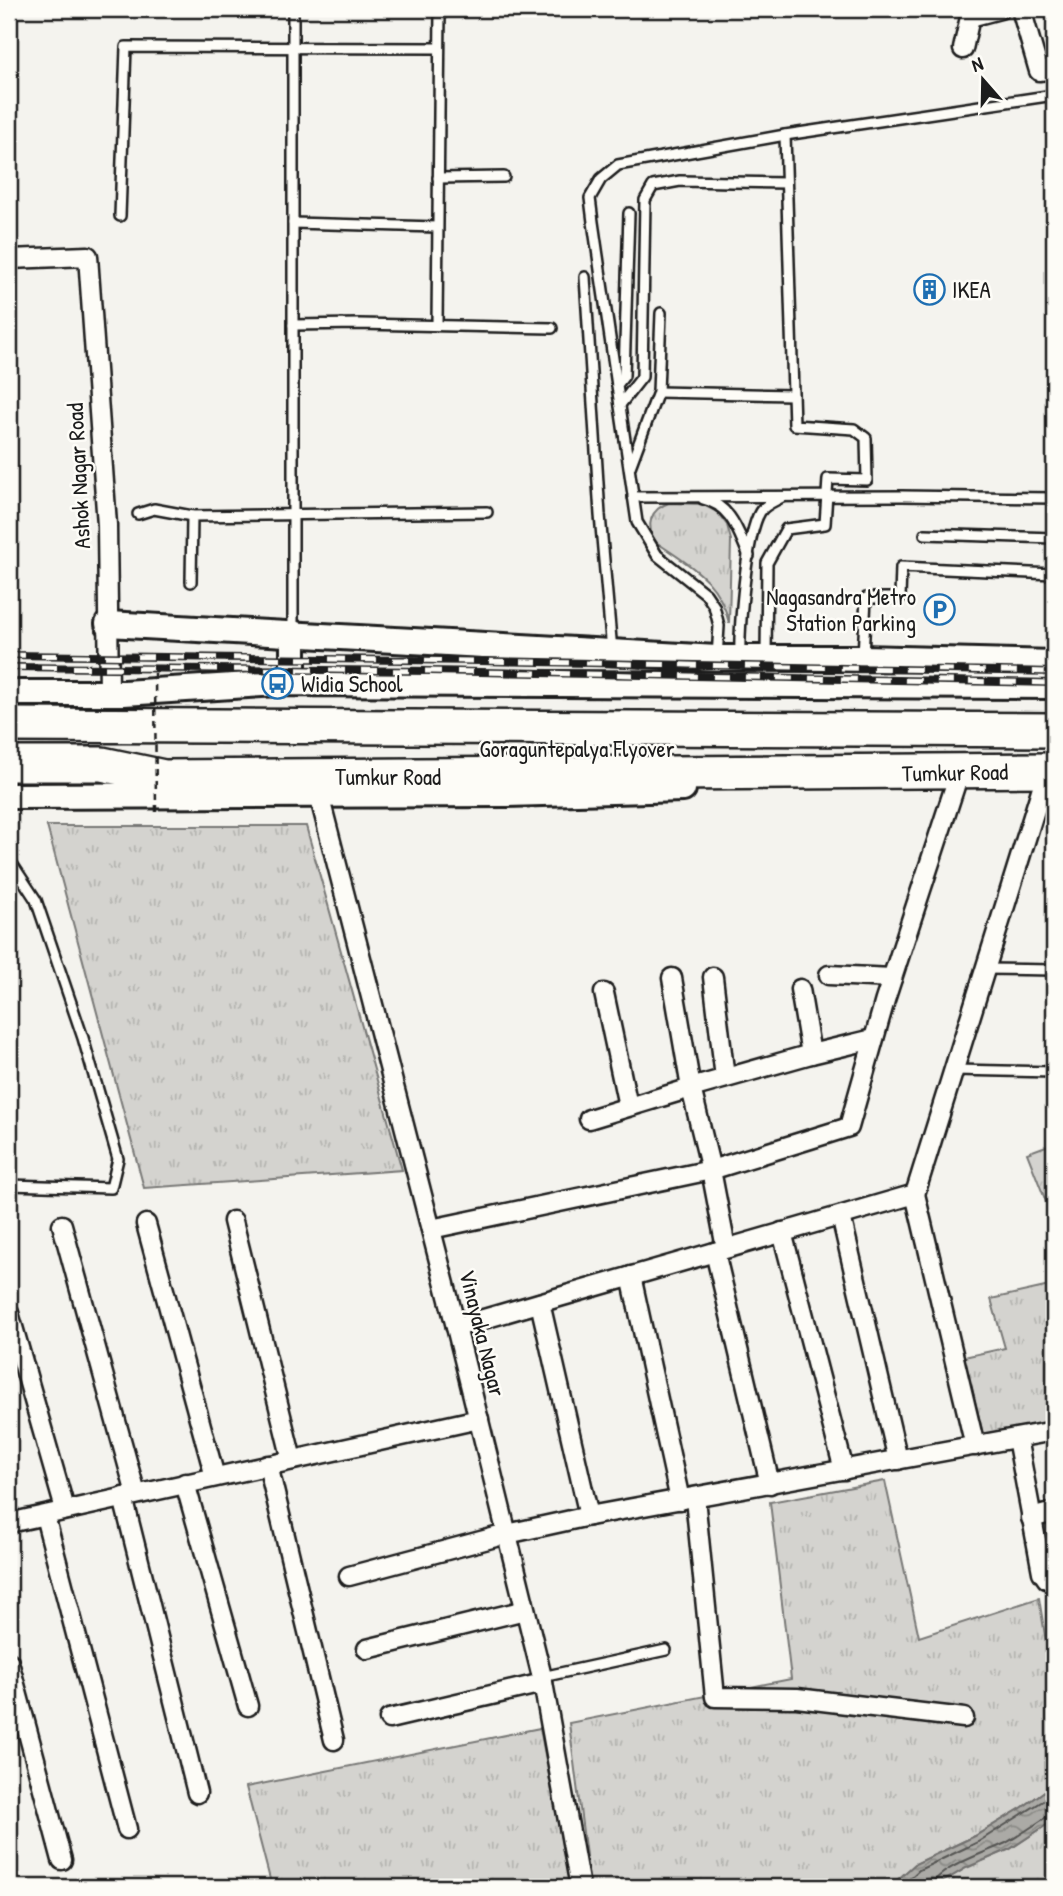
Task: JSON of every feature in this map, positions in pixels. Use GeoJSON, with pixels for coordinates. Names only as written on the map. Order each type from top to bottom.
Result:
{"type":"FeatureCollection","features":[{"type":"Feature","properties":{"kind":"highway"},"geometry":{"type":"LineString","coordinates":[[9,725],[174,737],[195,715],[209,710],[293,707],[1054,710]]}},
{"type":"Feature","properties":{"kind":"highway","name":"Goraguntepalya Flyover"},"geometry":{"type":"LineString","coordinates":[[102,764],[174,737],[216,727],[1054,730]]}},
{"type":"Feature","properties":{"kind":"highway","name":"Goraguntepalya Flyover"},"geometry":{"type":"LineString","coordinates":[[174,737],[1054,750]]}},
{"type":"Feature","properties":{"kind":"highway"},"geometry":{"type":"LineString","coordinates":[[9,764],[102,764]]}},
{"type":"Feature","properties":{"kind":"highway","name":"Tumkur Road"},"geometry":{"type":"LineString","coordinates":[[102,764],[164,777],[1048,789]]}},
{"type":"Feature","properties":{"kind":"street"},"geometry":{"type":"LineString","coordinates":[[963,49],[970,16],[1000,9]]}},
{"type":"Feature","properties":{"kind":"street"},"geometry":{"type":"LineString","coordinates":[[1021,9],[1039,71],[1054,69]]}},
{"type":"Feature","properties":{"kind":"street","name":"Ashok Nagar Road"},"geometry":{"type":"LineString","coordinates":[[9,259],[88,256],[107,524],[108,693]]}},
{"type":"Feature","properties":{"kind":"street"},"geometry":{"type":"LineString","coordinates":[[108,624],[612,653],[728,672],[765,659],[863,658],[1054,663]]}},
{"type":"Feature","properties":{"kind":"street"},"geometry":{"type":"LineString","coordinates":[[293,633],[293,683]]}},
{"type":"Feature","properties":{"kind":"street"},"geometry":{"type":"LineString","coordinates":[[9,693],[108,693],[293,683],[728,672],[1054,686]]}},
{"type":"Feature","properties":{"kind":"street"},"geometry":{"type":"LineString","coordinates":[[431,1230],[711,1170],[849,1127],[892,978],[955,786]]}},
{"type":"Feature","properties":{"kind":"street"},"geometry":{"type":"LineString","coordinates":[[9,796],[319,795],[955,786],[1048,789],[985,968],[915,1194],[975,1446]]}},
{"type":"Feature","properties":{"kind":"street","name":"Vinayaka Nagar"},"geometry":{"type":"LineString","coordinates":[[319,795],[456,1327],[542,1680],[580,1887]]}},
{"type":"Feature","properties":{"kind":"street"},"geometry":{"type":"LineString","coordinates":[[829,975],[892,978]]}},
{"type":"Feature","properties":{"kind":"street"},"geometry":{"type":"LineString","coordinates":[[713,976],[725,1078]]}},
{"type":"Feature","properties":{"kind":"street"},"geometry":{"type":"LineString","coordinates":[[672,978],[691,1088],[711,1170],[721,1250],[770,1484]]}},
{"type":"Feature","properties":{"kind":"street"},"geometry":{"type":"LineString","coordinates":[[800,989],[811,1054]]}},
{"type":"Feature","properties":{"kind":"street"},"geometry":{"type":"LineString","coordinates":[[604,993],[628,1106]]}},
{"type":"Feature","properties":{"kind":"street"},"geometry":{"type":"LineString","coordinates":[[589,1119],[811,1054],[873,1040]]}},
{"type":"Feature","properties":{"kind":"street"},"geometry":{"type":"LineString","coordinates":[[456,1327],[915,1194]]}},
{"type":"Feature","properties":{"kind":"street"},"geometry":{"type":"LineString","coordinates":[[841,1216],[898,1460]]}},
{"type":"Feature","properties":{"kind":"street"},"geometry":{"type":"LineString","coordinates":[[233,1220],[292,1460]]}},
{"type":"Feature","properties":{"kind":"street"},"geometry":{"type":"LineString","coordinates":[[146,1224],[215,1477]]}},
{"type":"Feature","properties":{"kind":"street"},"geometry":{"type":"LineString","coordinates":[[62,1225],[129,1495],[197,1793]]}},
{"type":"Feature","properties":{"kind":"street"},"geometry":{"type":"LineString","coordinates":[[782,1233],[844,1470]]}},
{"type":"Feature","properties":{"kind":"street"},"geometry":{"type":"LineString","coordinates":[[631,1276],[687,1499],[715,1697],[797,1698],[964,1718]]}},
{"type":"Feature","properties":{"kind":"street"},"geometry":{"type":"LineString","coordinates":[[540,1303],[589,1516]]}},
{"type":"Feature","properties":{"kind":"street"},"geometry":{"type":"LineString","coordinates":[[9,1313],[65,1509]]}},
{"type":"Feature","properties":{"kind":"street"},"geometry":{"type":"LineString","coordinates":[[9,1523],[479,1419]]}},
{"type":"Feature","properties":{"kind":"street"},"geometry":{"type":"LineString","coordinates":[[349,1576],[507,1534],[589,1516],[1054,1431]]}},
{"type":"Feature","properties":{"kind":"street"},"geometry":{"type":"LineString","coordinates":[[1017,1438],[1042,1572],[1045,1577],[1054,1580]]}},
{"type":"Feature","properties":{"kind":"street"},"geometry":{"type":"LineString","coordinates":[[268,1465],[334,1740]]}},
{"type":"Feature","properties":{"kind":"street"},"geometry":{"type":"LineString","coordinates":[[186,1483],[248,1706]]}},
{"type":"Feature","properties":{"kind":"street"},"geometry":{"type":"LineString","coordinates":[[1031,1518],[1054,1512]]}},
{"type":"Feature","properties":{"kind":"street"},"geometry":{"type":"LineString","coordinates":[[45,1516],[127,1829]]}},
{"type":"Feature","properties":{"kind":"street"},"geometry":{"type":"LineString","coordinates":[[367,1649],[525,1610]]}},
{"type":"Feature","properties":{"kind":"street"},"geometry":{"type":"LineString","coordinates":[[9,1662],[62,1860]]}},
{"type":"Feature","properties":{"kind":"street"},"geometry":{"type":"LineString","coordinates":[[389,1720],[542,1680]]}},
{"type":"Feature","properties":{"kind":"lane"},"geometry":{"type":"LineString","coordinates":[[293,9],[293,633]]}},
{"type":"Feature","properties":{"kind":"lane"},"geometry":{"type":"LineString","coordinates":[[437,326],[440,9]]}},
{"type":"Feature","properties":{"kind":"lane"},"geometry":{"type":"LineString","coordinates":[[120,216],[126,47],[439,48]]}},
{"type":"Feature","properties":{"kind":"lane"},"geometry":{"type":"LineString","coordinates":[[728,672],[714,606],[706,594],[657,555],[637,522],[590,198],[601,179],[618,165],[785,135],[1054,95]]}},
{"type":"Feature","properties":{"kind":"lane"},"geometry":{"type":"LineString","coordinates":[[765,659],[767,563],[786,529],[825,524],[828,479],[867,480],[866,438],[855,429],[794,425],[785,135]]}},
{"type":"Feature","properties":{"kind":"lane"},"geometry":{"type":"LineString","coordinates":[[438,178],[504,177]]}},
{"type":"Feature","properties":{"kind":"lane"},"geometry":{"type":"LineString","coordinates":[[620,405],[642,377],[645,201],[653,186],[680,181],[786,183]]}},
{"type":"Feature","properties":{"kind":"lane"},"geometry":{"type":"LineString","coordinates":[[617,385],[624,376],[629,213]]}},
{"type":"Feature","properties":{"kind":"lane"},"geometry":{"type":"LineString","coordinates":[[293,223],[437,227]]}},
{"type":"Feature","properties":{"kind":"lane"},"geometry":{"type":"LineString","coordinates":[[585,277],[612,653]]}},
{"type":"Feature","properties":{"kind":"lane"},"geometry":{"type":"LineString","coordinates":[[629,469],[658,391],[661,313]]}},
{"type":"Feature","properties":{"kind":"lane"},"geometry":{"type":"LineString","coordinates":[[293,325],[552,328]]}},
{"type":"Feature","properties":{"kind":"lane"},"geometry":{"type":"LineString","coordinates":[[658,391],[793,395]]}},
{"type":"Feature","properties":{"kind":"lane"},"geometry":{"type":"LineString","coordinates":[[633,497],[828,495],[1054,498]]}},
{"type":"Feature","properties":{"kind":"lane"},"geometry":{"type":"LineString","coordinates":[[688,496],[713,502],[730,514],[749,556]]}},
{"type":"Feature","properties":{"kind":"lane"},"geometry":{"type":"LineString","coordinates":[[728,672],[739,634],[753,528],[761,510],[784,496]]}},
{"type":"Feature","properties":{"kind":"lane"},"geometry":{"type":"LineString","coordinates":[[138,514],[154,509],[192,516],[487,512]]}},
{"type":"Feature","properties":{"kind":"lane"},"geometry":{"type":"LineString","coordinates":[[191,582],[192,516]]}},
{"type":"Feature","properties":{"kind":"lane"},"geometry":{"type":"LineString","coordinates":[[925,534],[1054,538]]}},
{"type":"Feature","properties":{"kind":"lane"},"geometry":{"type":"LineString","coordinates":[[863,658],[866,598],[900,598],[901,568],[1054,574]]}},
{"type":"Feature","properties":{"kind":"lane"},"geometry":{"type":"LineString","coordinates":[[9,859],[36,900],[50,938],[83,1038],[118,1159],[111,1188],[9,1185]]}},
{"type":"Feature","properties":{"kind":"lane"},"geometry":{"type":"LineString","coordinates":[[985,968],[1054,970]]}},
{"type":"Feature","properties":{"kind":"lane"},"geometry":{"type":"LineString","coordinates":[[954,1070],[1054,1072]]}},
{"type":"Feature","properties":{"kind":"lane"},"geometry":{"type":"LineString","coordinates":[[542,1680],[666,1650]]}},
{"type":"Feature","properties":{"kind":"path"},"geometry":{"type":"LineString","coordinates":[[155,673],[156,815]]}},
{"type":"Feature","properties":{"kind":"green space"},"geometry":{"type":"Polygon","coordinates":[[[669,503],[702,504],[717,512],[727,525],[731,540],[729,623],[718,595],[710,584],[702,575],[656,542],[653,536],[651,519],[657,509],[669,503]]]}},
{"type":"Feature","properties":{"kind":"green space"},"geometry":{"type":"Polygon","coordinates":[[[47,826],[306,826],[402,1170],[144,1188],[47,826]]]}},
{"type":"Feature","properties":{"kind":"green space"},"geometry":{"type":"Polygon","coordinates":[[[1054,1143],[1054,1222],[1027,1153],[1054,1143]]]}},
{"type":"Feature","properties":{"kind":"green space"},"geometry":{"type":"Polygon","coordinates":[[[1054,1285],[1054,1422],[983,1434],[964,1357],[1005,1348],[991,1299],[1054,1285]]]}},
{"type":"Feature","properties":{"kind":"green space"},"geometry":{"type":"Polygon","coordinates":[[[885,1481],[919,1637],[1039,1598],[1054,1691],[1054,1784],[1023,1807],[975,1836],[915,1864],[894,1883],[854,1887],[590,1887],[569,1723],[791,1679],[770,1502],[885,1481]]]}},
{"type":"Feature","properties":{"kind":"green space"},"geometry":{"type":"Polygon","coordinates":[[[540,1728],[570,1887],[272,1887],[246,1787],[540,1728]]]}},
{"type":"Feature","properties":{"kind":"green space"},"geometry":{"type":"Polygon","coordinates":[[[1054,1820],[1054,1887],[934,1887],[966,1868],[1010,1849],[1054,1820]]]}},
{"type":"Feature","properties":{"kind":"water"},"geometry":{"type":"Polygon","coordinates":[[[1054,1784],[1054,1820],[1010,1849],[966,1868],[934,1887],[906,1887],[894,1883],[915,1864],[975,1836],[1023,1807],[1054,1784]]]}},
{"type":"Feature","properties":{"kind":"railway"},"geometry":{"type":"LineString","coordinates":[[9,655],[1054,672]]}},
{"type":"Feature","properties":{"kind":"railway"},"geometry":{"type":"LineString","coordinates":[[9,667],[430,671],[1054,683]]}},
{"type":"Feature","properties":{"kind":"place","name":"IKEA"},"geometry":{"type":"Point","coordinates":[929,289]}},
{"type":"Feature","properties":{"kind":"place","name":"Nagasandra Metro Station Parking"},"geometry":{"type":"Point","coordinates":[939,609]}},
{"type":"Feature","properties":{"kind":"place","name":"Widia School"},"geometry":{"type":"Point","coordinates":[278,683]}}]}
